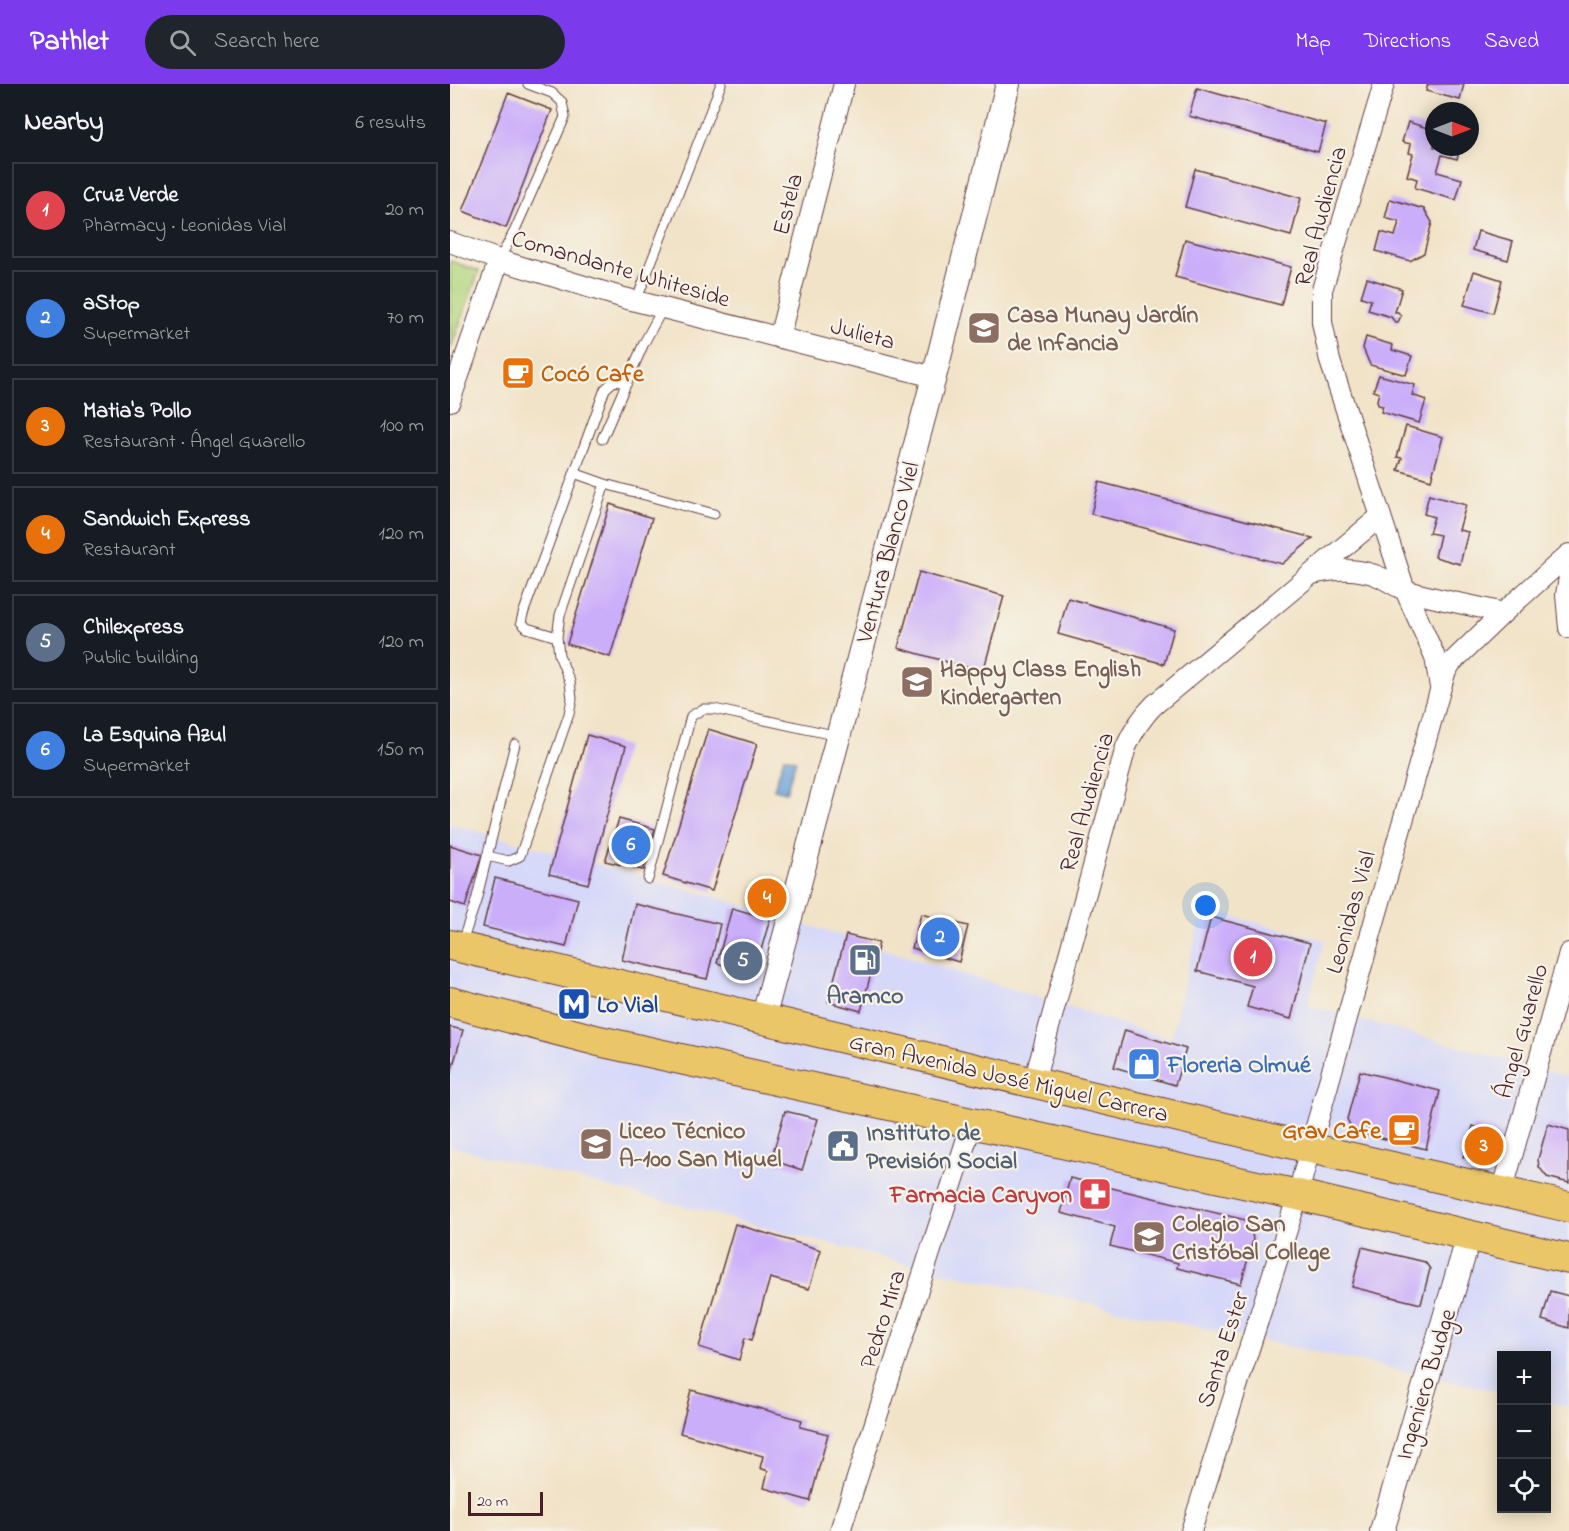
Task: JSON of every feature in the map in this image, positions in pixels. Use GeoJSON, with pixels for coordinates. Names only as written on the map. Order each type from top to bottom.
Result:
{"type":"FeatureCollection","features":[{"type":"Feature","properties":{"kind":"main road","name":"Gran Avenida José Miguel Carrera"},"geometry":{"type":"LineString","coordinates":[[455,946],[1569,1207]]}},
{"type":"Feature","properties":{"kind":"main road"},"geometry":{"type":"LineString","coordinates":[[450,1002],[599,1041],[1298,1195],[1569,1259]]}},
{"type":"Feature","properties":{"kind":"street","name":"Estela"},"geometry":{"type":"LineString","coordinates":[[779,338],[844,84]]}},
{"type":"Feature","properties":{"kind":"street","name":"Ventura Blanco Viel"},"geometry":{"type":"LineString","coordinates":[[763,1019],[934,377],[1008,84]]}},
{"type":"Feature","properties":{"kind":"street","name":"Real Audiencia"},"geometry":{"type":"LineString","coordinates":[[1034,1082],[1126,747],[1134,730],[1154,705],[1381,516],[1330,362],[1322,322],[1323,290],[1384,84]]}},
{"type":"Feature","properties":{"kind":"street","name":"Comandante Whiteside"},"geometry":{"type":"LineString","coordinates":[[450,242],[499,260],[636,301],[779,338]]}},
{"type":"Feature","properties":{"kind":"street"},"geometry":{"type":"LineString","coordinates":[[450,401],[499,260]]}},
{"type":"Feature","properties":{"kind":"street","name":"Julieta"},"geometry":{"type":"LineString","coordinates":[[779,338],[934,377]]}},
{"type":"Feature","properties":{"kind":"street","name":"Leonidas Vial"},"geometry":{"type":"LineString","coordinates":[[1381,516],[1405,590],[1435,657],[1440,689]]}},
{"type":"Feature","properties":{"kind":"street"},"geometry":{"type":"LineString","coordinates":[[1311,574],[1328,570],[1362,571],[1405,590],[1503,613],[1569,554]]}},
{"type":"Feature","properties":{"kind":"street"},"geometry":{"type":"LineString","coordinates":[[1569,577],[1566,595],[1569,628]]}},
{"type":"Feature","properties":{"kind":"street","name":"Leonidas Vial"},"geometry":{"type":"LineString","coordinates":[[1310,1148],[1445,673],[1451,663],[1503,613]]}},
{"type":"Feature","properties":{"kind":"street","name":"Ángel Guarello"},"geometry":{"type":"LineString","coordinates":[[1502,1192],[1569,953]]}},
{"type":"Feature","properties":{"kind":"street","name":"Pedro Mira"},"geometry":{"type":"LineString","coordinates":[[840,1531],[972,1123]]}},
{"type":"Feature","properties":{"kind":"street","name":"Santa Ester"},"geometry":{"type":"LineString","coordinates":[[1191,1531],[1298,1195],[1310,1148]]}},
{"type":"Feature","properties":{"kind":"street","name":"Ingeniero Budge"},"geometry":{"type":"LineString","coordinates":[[1382,1531],[1469,1236]]}},
{"type":"Feature","properties":{"kind":"lane"},"geometry":{"type":"LineString","coordinates":[[499,260],[515,230],[565,117],[562,102],[552,93],[528,84]]}},
{"type":"Feature","properties":{"kind":"lane"},"geometry":{"type":"LineString","coordinates":[[636,301],[721,84]]}},
{"type":"Feature","properties":{"kind":"lane"},"geometry":{"type":"LineString","coordinates":[[602,439],[644,343],[663,308]]}},
{"type":"Feature","properties":{"kind":"lane"},"geometry":{"type":"LineString","coordinates":[[556,637],[527,628],[521,622],[523,614],[604,389],[614,381],[627,383]]}},
{"type":"Feature","properties":{"kind":"lane"},"geometry":{"type":"LineString","coordinates":[[574,473],[604,484],[714,514]]}},
{"type":"Feature","properties":{"kind":"lane"},"geometry":{"type":"LineString","coordinates":[[487,856],[509,861],[520,856],[569,714],[572,699],[570,682],[559,655],[556,637],[560,615],[604,484]]}},
{"type":"Feature","properties":{"kind":"lane"},"geometry":{"type":"LineString","coordinates":[[648,879],[691,716],[703,709],[714,710],[838,736]]}},
{"type":"Feature","properties":{"kind":"lane"},"geometry":{"type":"LineString","coordinates":[[455,946],[476,901],[515,744]]}},
{"type":"Feature","properties":{"kind":"shaded area"},"geometry":{"type":"Polygon","coordinates":[[[450,824],[717,897],[1171,1039],[1202,909],[1325,940],[1308,1005],[1569,1077],[1569,1407],[1551,1403],[1551,1351],[1497,1351],[1497,1391],[915,1266],[450,1146],[450,824]]]}},
{"type":"Feature","properties":{"kind":"green space"},"geometry":{"type":"Polygon","coordinates":[[[450,261],[479,271],[450,350],[450,261]]]}},
{"type":"Feature","properties":{"kind":"water"},"geometry":{"type":"Polygon","coordinates":[[[784,757],[796,760],[786,792],[774,789],[784,757]]]}},
{"type":"Feature","properties":{"kind":"building"},"geometry":{"type":"Polygon","coordinates":[[[1428,84],[1464,84],[1460,100],[1426,91],[1428,84]]]}},
{"type":"Feature","properties":{"kind":"building"},"geometry":{"type":"Polygon","coordinates":[[[1197,88],[1326,124],[1318,152],[1189,116],[1197,88]]]}},
{"type":"Feature","properties":{"kind":"building"},"geometry":{"type":"Polygon","coordinates":[[[508,93],[552,110],[506,228],[463,211],[508,93]]]}},
{"type":"Feature","properties":{"kind":"building"},"geometry":{"type":"Polygon","coordinates":[[[1408,122],[1425,127],[1425,156],[1442,156],[1437,172],[1462,179],[1456,200],[1415,188],[1417,179],[1407,176],[1413,154],[1409,153],[1411,144],[1402,142],[1408,122]]]}},
{"type":"Feature","properties":{"kind":"building"},"geometry":{"type":"Polygon","coordinates":[[[1195,169],[1301,198],[1291,236],[1185,207],[1195,169]]]}},
{"type":"Feature","properties":{"kind":"building"},"geometry":{"type":"Polygon","coordinates":[[[1390,199],[1424,209],[1432,222],[1424,253],[1410,261],[1376,251],[1381,232],[1395,236],[1399,222],[1385,218],[1390,199]]]}},
{"type":"Feature","properties":{"kind":"building"},"geometry":{"type":"Polygon","coordinates":[[[1478,231],[1513,241],[1508,260],[1473,250],[1478,231]]]}},
{"type":"Feature","properties":{"kind":"building"},"geometry":{"type":"Polygon","coordinates":[[[1185,239],[1291,267],[1281,305],[1175,277],[1185,239]]]}},
{"type":"Feature","properties":{"kind":"building"},"geometry":{"type":"Polygon","coordinates":[[[1474,271],[1502,280],[1493,313],[1464,305],[1474,271]]]}},
{"type":"Feature","properties":{"kind":"building"},"geometry":{"type":"Polygon","coordinates":[[[1367,278],[1402,289],[1395,312],[1401,316],[1398,322],[1391,317],[1368,310],[1371,300],[1361,297],[1367,278]]]}},
{"type":"Feature","properties":{"kind":"building"},"geometry":{"type":"Polygon","coordinates":[[[1366,337],[1393,345],[1392,350],[1412,356],[1406,375],[1370,365],[1363,348],[1366,337]]]}},
{"type":"Feature","properties":{"kind":"building"},"geometry":{"type":"Polygon","coordinates":[[[1379,375],[1415,385],[1412,395],[1426,400],[1419,423],[1381,412],[1383,406],[1378,405],[1377,400],[1379,393],[1373,391],[1379,375]]]}},
{"type":"Feature","properties":{"kind":"building"},"geometry":{"type":"Polygon","coordinates":[[[1406,426],[1443,437],[1431,480],[1398,470],[1402,458],[1397,457],[1406,426]]]}},
{"type":"Feature","properties":{"kind":"building"},"geometry":{"type":"Polygon","coordinates":[[[1099,482],[1313,538],[1282,564],[1091,514],[1099,482]]]}},
{"type":"Feature","properties":{"kind":"building"},"geometry":{"type":"Polygon","coordinates":[[[1429,495],[1466,505],[1459,530],[1468,532],[1460,564],[1435,557],[1440,535],[1429,533],[1434,517],[1424,514],[1429,495]]]}},
{"type":"Feature","properties":{"kind":"building"},"geometry":{"type":"Polygon","coordinates":[[[610,504],[652,518],[610,657],[567,644],[610,504]]]}},
{"type":"Feature","properties":{"kind":"building"},"geometry":{"type":"Polygon","coordinates":[[[919,572],[1004,596],[983,672],[898,648],[919,572]]]}},
{"type":"Feature","properties":{"kind":"building"},"geometry":{"type":"Polygon","coordinates":[[[1068,598],[1174,629],[1164,664],[1058,634],[1068,598]]]}},
{"type":"Feature","properties":{"kind":"building"},"geometry":{"type":"Polygon","coordinates":[[[708,729],[757,744],[712,891],[663,876],[708,729]]]}},
{"type":"Feature","properties":{"kind":"building"},"geometry":{"type":"Polygon","coordinates":[[[587,735],[626,746],[588,884],[549,874],[587,735]]]}},
{"type":"Feature","properties":{"kind":"building"},"geometry":{"type":"Polygon","coordinates":[[[619,819],[655,829],[643,870],[605,861],[619,819]]]}},
{"type":"Feature","properties":{"kind":"building"},"geometry":{"type":"Polygon","coordinates":[[[450,845],[482,855],[465,907],[450,902],[450,845]]]}},
{"type":"Feature","properties":{"kind":"building"},"geometry":{"type":"Polygon","coordinates":[[[495,878],[578,899],[566,947],[483,927],[495,878]]]}},
{"type":"Feature","properties":{"kind":"building"},"geometry":{"type":"Polygon","coordinates":[[[635,904],[720,924],[707,979],[622,960],[635,904]]]}},
{"type":"Feature","properties":{"kind":"building"},"geometry":{"type":"Polygon","coordinates":[[[732,908],[770,919],[754,974],[717,963],[732,908]]]}},
{"type":"Feature","properties":{"kind":"building"},"geometry":{"type":"Polygon","coordinates":[[[921,914],[968,926],[959,962],[912,948],[921,914]]]}},
{"type":"Feature","properties":{"kind":"building"},"geometry":{"type":"Polygon","coordinates":[[[1211,917],[1310,943],[1291,1019],[1247,1007],[1253,986],[1197,971],[1211,917]]]}},
{"type":"Feature","properties":{"kind":"building"},"geometry":{"type":"Polygon","coordinates":[[[846,935],[879,943],[861,1011],[828,1002],[846,935]]]}},
{"type":"Feature","properties":{"kind":"building"},"geometry":{"type":"Polygon","coordinates":[[[450,1027],[463,1030],[451,1073],[450,1073],[450,1027]]]}},
{"type":"Feature","properties":{"kind":"building"},"geometry":{"type":"Polygon","coordinates":[[[1125,1030],[1186,1049],[1175,1085],[1114,1067],[1125,1030]]]}},
{"type":"Feature","properties":{"kind":"building"},"geometry":{"type":"Polygon","coordinates":[[[1360,1071],[1440,1091],[1426,1149],[1353,1131],[1347,1119],[1360,1071]]]}},
{"type":"Feature","properties":{"kind":"building"},"geometry":{"type":"Polygon","coordinates":[[[785,1111],[818,1119],[802,1170],[771,1160],[785,1111]]]}},
{"type":"Feature","properties":{"kind":"building"},"geometry":{"type":"Polygon","coordinates":[[[1548,1124],[1569,1130],[1569,1183],[1547,1177],[1539,1167],[1538,1159],[1548,1124]]]}},
{"type":"Feature","properties":{"kind":"building"},"geometry":{"type":"Polygon","coordinates":[[[1473,1126],[1505,1137],[1499,1155],[1490,1164],[1463,1157],[1473,1126]]]}},
{"type":"Feature","properties":{"kind":"building"},"geometry":{"type":"Polygon","coordinates":[[[1070,1178],[1250,1221],[1253,1240],[1241,1284],[1177,1268],[1178,1263],[1110,1246],[1115,1227],[1061,1213],[1070,1178]]]}},
{"type":"Feature","properties":{"kind":"building"},"geometry":{"type":"Polygon","coordinates":[[[735,1224],[821,1250],[809,1289],[770,1278],[752,1340],[745,1338],[739,1360],[699,1347],[735,1224]]]}},
{"type":"Feature","properties":{"kind":"building"},"geometry":{"type":"Polygon","coordinates":[[[1362,1247],[1425,1262],[1430,1269],[1421,1304],[1352,1287],[1362,1247]]]}},
{"type":"Feature","properties":{"kind":"building"},"geometry":{"type":"Polygon","coordinates":[[[1550,1291],[1569,1296],[1569,1328],[1542,1320],[1550,1291]]]}},
{"type":"Feature","properties":{"kind":"building"},"geometry":{"type":"Polygon","coordinates":[[[691,1390],[802,1420],[800,1427],[828,1434],[810,1501],[764,1488],[768,1471],[760,1468],[763,1456],[680,1433],[691,1390]]]}},
{"type":"Feature","properties":{"kind":"place","name":"Casa Munay Jardín de Infancia"},"geometry":{"type":"Point","coordinates":[984,328]}},
{"type":"Feature","properties":{"kind":"place","name":"Cocó Cafe"},"geometry":{"type":"Point","coordinates":[518,373]}},
{"type":"Feature","properties":{"kind":"place","name":"Happy Class English Kindergarten"},"geometry":{"type":"Point","coordinates":[917,682]}},
{"type":"Feature","properties":{"kind":"place","name":"La Esquina Azul"},"geometry":{"type":"Point","coordinates":[631,845]}},
{"type":"Feature","properties":{"kind":"place","name":"Sandwich Express"},"geometry":{"type":"Point","coordinates":[767,898]}},
{"type":"Feature","properties":{"kind":"place","name":"aStop"},"geometry":{"type":"Point","coordinates":[940,937]}},
{"type":"Feature","properties":{"kind":"place","name":"Cruz Verde"},"geometry":{"type":"Point","coordinates":[1253,957]}},
{"type":"Feature","properties":{"kind":"place","name":"Aramco"},"geometry":{"type":"Point","coordinates":[865,960]}},
{"type":"Feature","properties":{"kind":"place","name":"Chilexpress"},"geometry":{"type":"Point","coordinates":[743,961]}},
{"type":"Feature","properties":{"kind":"place","name":"Lo Vial"},"geometry":{"type":"Point","coordinates":[574,1004]}},
{"type":"Feature","properties":{"kind":"place","name":"Floreria Olmué"},"geometry":{"type":"Point","coordinates":[1144,1064]}},
{"type":"Feature","properties":{"kind":"place","name":"Grav Cafe"},"geometry":{"type":"Point","coordinates":[1404,1130]}},
{"type":"Feature","properties":{"kind":"place","name":"Liceo Técnico A-100 San Miguel"},"geometry":{"type":"Point","coordinates":[596,1144]}},
{"type":"Feature","properties":{"kind":"place","name":"Instituto de Previsión Social"},"geometry":{"type":"Point","coordinates":[843,1146]}},
{"type":"Feature","properties":{"kind":"place","name":"Matia's Pollo"},"geometry":{"type":"Point","coordinates":[1484,1146]}},
{"type":"Feature","properties":{"kind":"place","name":"Farmacia Caryvon"},"geometry":{"type":"Point","coordinates":[1095,1194]}},
{"type":"Feature","properties":{"kind":"place","name":"Colegio San Cristóbal College"},"geometry":{"type":"Point","coordinates":[1149,1237]}}]}
